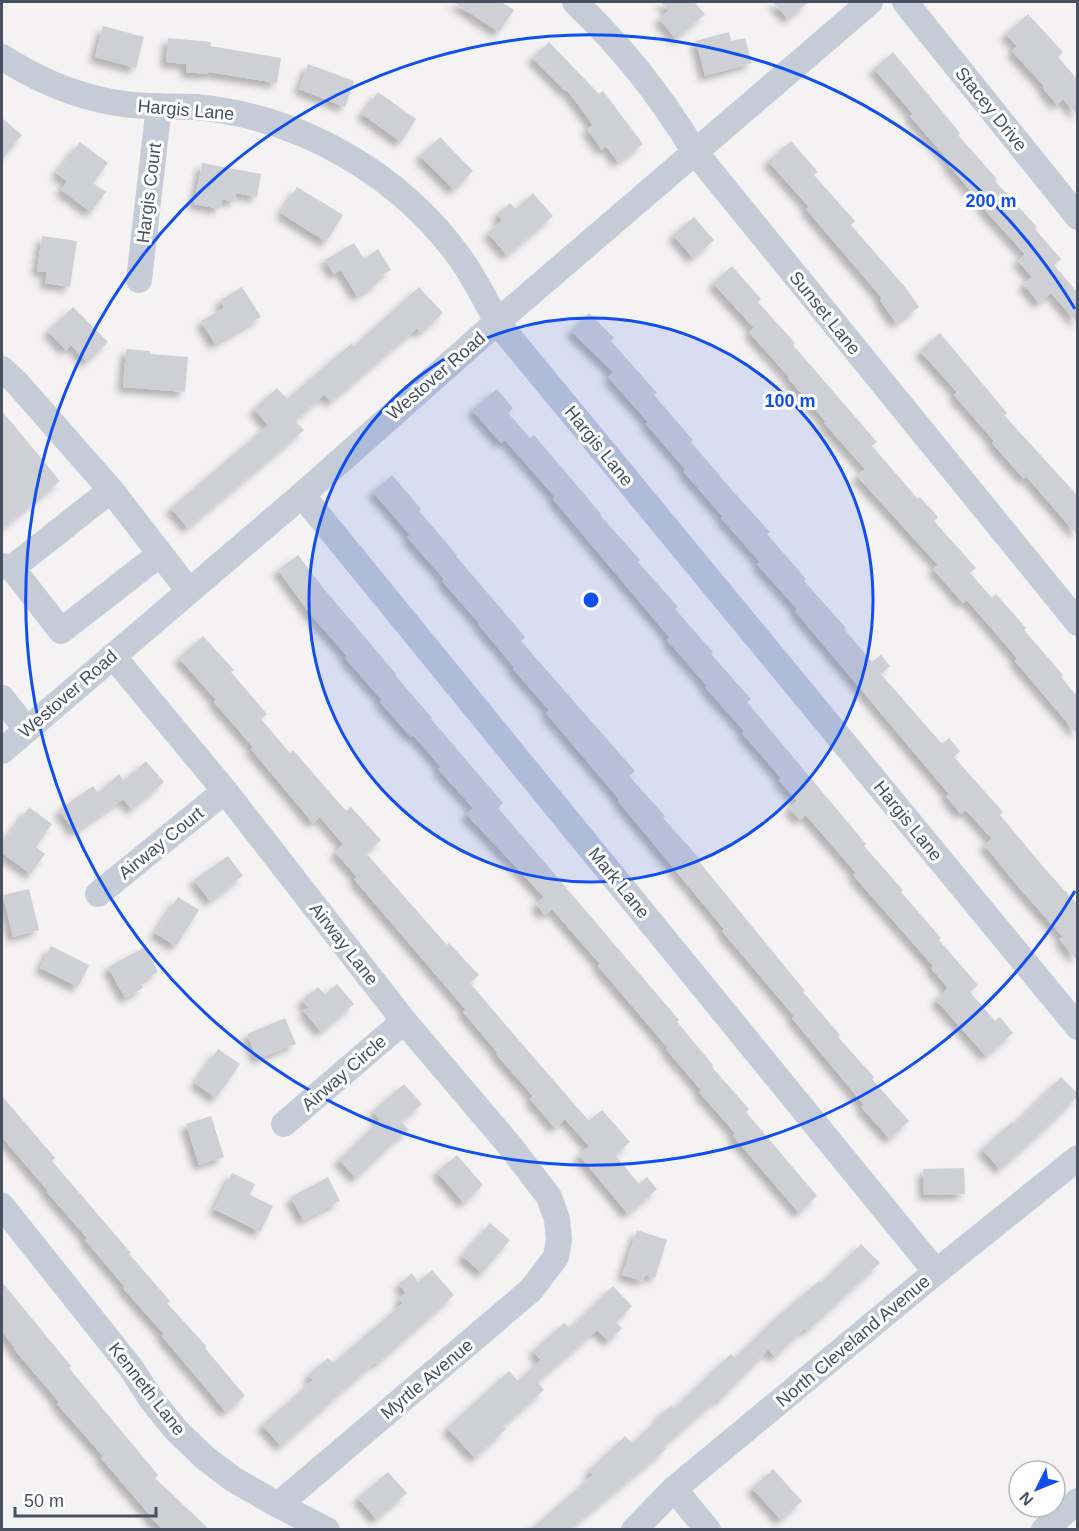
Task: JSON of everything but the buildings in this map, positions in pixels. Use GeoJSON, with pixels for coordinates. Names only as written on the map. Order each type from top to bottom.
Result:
{"type":"FeatureCollection","features":[{"type":"Feature","properties":{"kind":"street","name":"Sunset Lane"},"geometry":{"type":"LineString","coordinates":[[575,2],[610,36],[637,67],[668,108],[695,152],[1077,623]]}},
{"type":"Feature","properties":{"kind":"street","name":"Westover Road"},"geometry":{"type":"LineString","coordinates":[[2,751],[302,495],[497,322],[870,2]]}},
{"type":"Feature","properties":{"kind":"street","name":"Stacey Drive"},"geometry":{"type":"LineString","coordinates":[[905,2],[1077,217]]}},
{"type":"Feature","properties":{"kind":"street","name":"Hargis Lane"},"geometry":{"type":"LineString","coordinates":[[2,57],[31,75],[64,90],[98,100],[133,105],[197,108],[252,117],[314,139],[348,156],[380,177],[410,201],[461,259],[482,291],[497,322],[1077,1027]]}},
{"type":"Feature","properties":{"kind":"street","name":"Hargis Court"},"geometry":{"type":"LineString","coordinates":[[139,280],[159,106]]}},
{"type":"Feature","properties":{"kind":"street"},"geometry":{"type":"LineString","coordinates":[[9,376],[111,490],[189,591]]}},
{"type":"Feature","properties":{"kind":"street"},"geometry":{"type":"LineString","coordinates":[[111,490],[7,567],[61,631],[160,554]]}},
{"type":"Feature","properties":{"kind":"street","name":"Mark Lane"},"geometry":{"type":"LineString","coordinates":[[302,495],[936,1272]]}},
{"type":"Feature","properties":{"kind":"street","name":"Airway Lane"},"geometry":{"type":"LineString","coordinates":[[113,656],[225,791],[404,1021],[511,1147],[549,1197],[557,1219],[559,1240]]}},
{"type":"Feature","properties":{"kind":"street"},"geometry":{"type":"LineString","coordinates":[[2,698],[27,730]]}},
{"type":"Feature","properties":{"kind":"street","name":"Airway Court"},"geometry":{"type":"LineString","coordinates":[[98,894],[225,791]]}},
{"type":"Feature","properties":{"kind":"street","name":"Airway Circle"},"geometry":{"type":"LineString","coordinates":[[284,1124],[404,1021]]}},
{"type":"Feature","properties":{"kind":"street","name":"North Cleveland Avenue"},"geometry":{"type":"LineString","coordinates":[[633,1530],[674,1489],[1077,1158]]}},
{"type":"Feature","properties":{"kind":"street","name":"Kenneth Lane"},"geometry":{"type":"LineString","coordinates":[[2,1206],[131,1368],[151,1399],[176,1430],[205,1458],[233,1479],[327,1530]]}},
{"type":"Feature","properties":{"kind":"street","name":"Myrtle Avenue"},"geometry":{"type":"LineString","coordinates":[[278,1505],[531,1290],[556,1257],[559,1240]]}},
{"type":"Feature","properties":{"kind":"street"},"geometry":{"type":"LineString","coordinates":[[674,1489],[708,1530]]}},
{"type":"Feature","properties":{"kind":"street"},"geometry":{"type":"LineString","coordinates":[[1044,1530],[1077,1501]]}}]}
